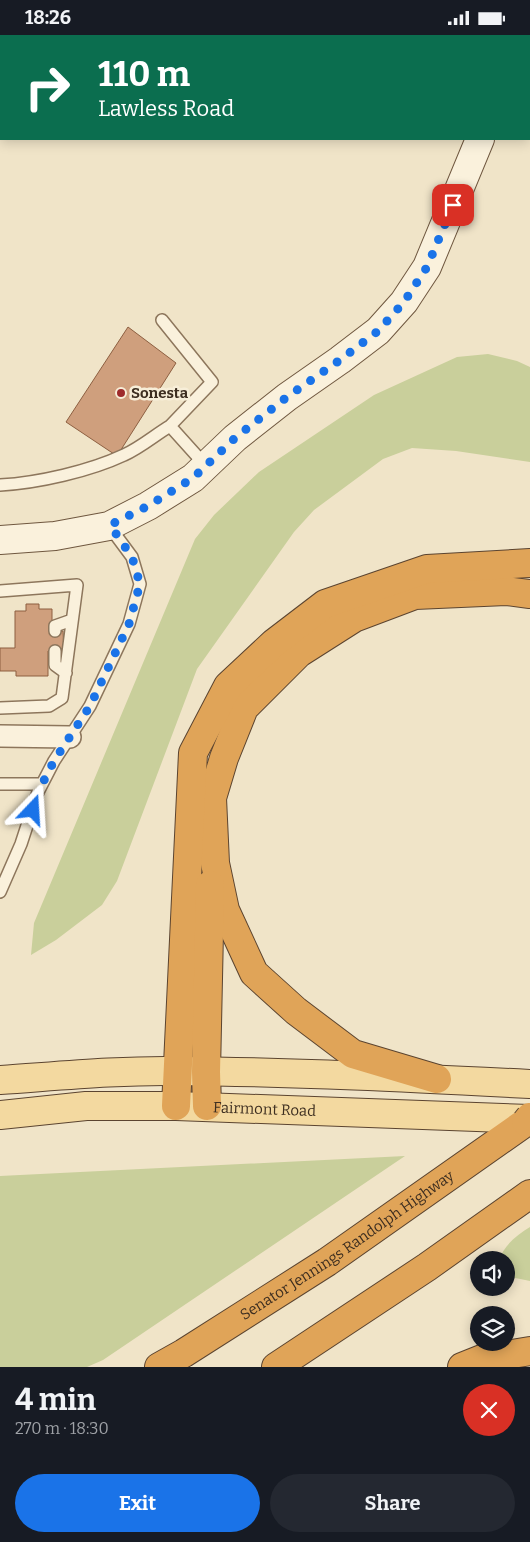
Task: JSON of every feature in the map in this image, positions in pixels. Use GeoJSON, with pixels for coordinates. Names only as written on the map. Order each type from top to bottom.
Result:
{"type":"FeatureCollection","features":[{"type":"Feature","properties":{"kind":"highway"},"geometry":{"type":"LineString","coordinates":[[176,1106],[188,889],[193,753],[228,686],[274,643],[325,604],[427,569],[530,563]]}},
{"type":"Feature","properties":{"kind":"highway"},"geometry":{"type":"LineString","coordinates":[[207,1106],[206,1072],[212,798],[224,758],[244,708],[299,653],[354,618],[414,595],[506,591],[530,594]]}},
{"type":"Feature","properties":{"kind":"highway"},"geometry":{"type":"LineString","coordinates":[[212,798],[215,863],[224,910],[254,973],[296,1011],[353,1054],[437,1079]]}},
{"type":"Feature","properties":{"kind":"highway","name":"Senator Jennings Randolph Highway"},"geometry":{"type":"LineString","coordinates":[[159,1367],[184,1353],[327,1261],[529,1119]]}},
{"type":"Feature","properties":{"kind":"highway"},"geometry":{"type":"LineString","coordinates":[[276,1367],[427,1267],[530,1194]]}},
{"type":"Feature","properties":{"kind":"highway"},"geometry":{"type":"LineString","coordinates":[[462,1367],[482,1359],[530,1351]]}},
{"type":"Feature","properties":{"kind":"main road"},"geometry":{"type":"LineString","coordinates":[[0,1080],[97,1073],[177,1071],[272,1072],[530,1083]]}},
{"type":"Feature","properties":{"kind":"main road","name":"Fairmont Road"},"geometry":{"type":"LineString","coordinates":[[0,1115],[86,1106],[207,1106],[529,1119]]}},
{"type":"Feature","properties":{"kind":"street"},"geometry":{"type":"LineString","coordinates":[[0,540],[54,536],[110,525],[148,506],[193,478],[235,438],[287,397],[378,331],[404,302],[427,267],[480,140]]}},
{"type":"Feature","properties":{"kind":"street"},"geometry":{"type":"LineString","coordinates":[[0,736],[70,737]]}},
{"type":"Feature","properties":{"kind":"lane"},"geometry":{"type":"LineString","coordinates":[[0,485],[20,483],[90,468],[126,455],[170,426],[212,382],[162,320]]}},
{"type":"Feature","properties":{"kind":"lane"},"geometry":{"type":"LineString","coordinates":[[170,426],[206,466]]}},
{"type":"Feature","properties":{"kind":"lane"},"geometry":{"type":"LineString","coordinates":[[0,892],[22,845],[38,792],[54,761],[90,706],[129,624],[140,584],[132,557],[110,525]]}},
{"type":"Feature","properties":{"kind":"lane"},"geometry":{"type":"LineString","coordinates":[[0,591],[77,585],[62,698],[49,705],[0,708]]}},
{"type":"Feature","properties":{"kind":"lane"},"geometry":{"type":"LineString","coordinates":[[55,631],[56,626],[72,619]]}},
{"type":"Feature","properties":{"kind":"lane"},"geometry":{"type":"LineString","coordinates":[[55,651],[55,665],[66,673]]}},
{"type":"Feature","properties":{"kind":"lane"},"geometry":{"type":"LineString","coordinates":[[0,783],[42,784]]}},
{"type":"Feature","properties":{"kind":"green space"},"geometry":{"type":"Polygon","coordinates":[[[488,354],[517,361],[530,367],[530,462],[456,451],[412,448],[383,459],[314,510],[294,532],[197,669],[117,881],[102,905],[56,940],[31,955],[34,923],[195,539],[214,515],[259,472],[374,395],[457,357],[488,354]]]}},
{"type":"Feature","properties":{"kind":"green space"},"geometry":{"type":"Polygon","coordinates":[[[405,1156],[103,1360],[87,1367],[0,1367],[0,1176],[405,1156]]]}},
{"type":"Feature","properties":{"kind":"green space"},"geometry":{"type":"Polygon","coordinates":[[[530,1227],[530,1281],[515,1278],[515,1251],[503,1251],[520,1233],[530,1227]]]}},
{"type":"Feature","properties":{"kind":"building","name":"Sonesta"},"geometry":{"type":"Polygon","coordinates":[[[128,327],[176,363],[117,456],[66,422],[128,327]]]}},
{"type":"Feature","properties":{"kind":"building"},"geometry":{"type":"Polygon","coordinates":[[[26,604],[39,604],[39,609],[52,609],[52,631],[63,631],[64,651],[48,651],[48,676],[16,676],[16,671],[0,671],[0,648],[15,648],[15,611],[26,611],[26,604]]]}},
{"type":"Feature","properties":{"kind":"place","name":"Sonesta"},"geometry":{"type":"Point","coordinates":[121,393]}},
{"type":"Feature","properties":{"kind":"route"},"geometry":{"type":"LineString","coordinates":[[33,810],[38,792],[54,761],[90,706],[129,624],[140,584],[132,557],[110,525],[148,506],[193,478],[235,438],[287,397],[378,331],[404,302],[427,267],[453,205]]}}]}
